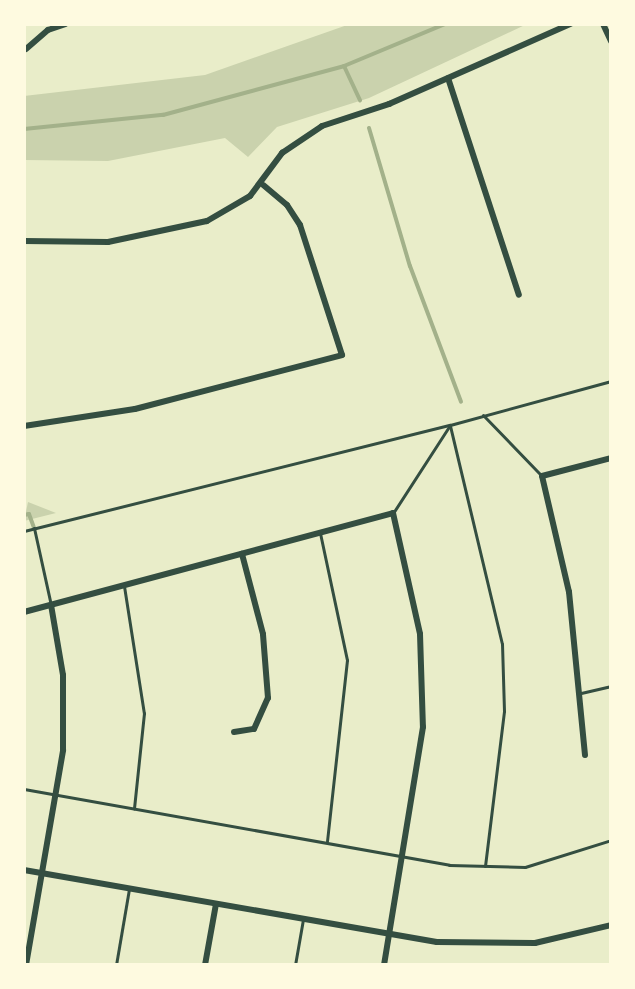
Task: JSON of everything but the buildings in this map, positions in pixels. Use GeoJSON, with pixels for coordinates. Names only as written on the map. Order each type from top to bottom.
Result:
{"type":"FeatureCollection","features":[{"type":"Feature","properties":{"kind":"street"},"geometry":{"type":"LineString","coordinates":[[26,49],[48,30],[65,24]]}},
{"type":"Feature","properties":{"kind":"street"},"geometry":{"type":"LineString","coordinates":[[24,241],[108,242],[207,221],[263,185],[282,153],[302,137],[448,78],[570,24]]}},
{"type":"Feature","properties":{"kind":"street"},"geometry":{"type":"LineString","coordinates":[[603,24],[611,41]]}},
{"type":"Feature","properties":{"kind":"street"},"geometry":{"type":"LineString","coordinates":[[448,78],[519,295]]}},
{"type":"Feature","properties":{"kind":"street"},"geometry":{"type":"LineString","coordinates":[[24,426],[135,409],[342,355],[300,225],[287,205],[263,185]]}},
{"type":"Feature","properties":{"kind":"street"},"geometry":{"type":"LineString","coordinates":[[585,755],[570,592],[542,476],[611,458]]}},
{"type":"Feature","properties":{"kind":"street"},"geometry":{"type":"LineString","coordinates":[[24,612],[393,513],[420,634],[424,680],[423,727],[384,965]]}},
{"type":"Feature","properties":{"kind":"street"},"geometry":{"type":"LineString","coordinates":[[234,732],[254,729],[268,698],[263,634],[242,554]]}},
{"type":"Feature","properties":{"kind":"street"},"geometry":{"type":"LineString","coordinates":[[26,965],[55,796],[65,713],[51,605]]}},
{"type":"Feature","properties":{"kind":"street"},"geometry":{"type":"LineString","coordinates":[[24,870],[390,934],[496,946],[611,925]]}},
{"type":"Feature","properties":{"kind":"street"},"geometry":{"type":"LineString","coordinates":[[205,965],[216,904]]}},
{"type":"Feature","properties":{"kind":"lane"},"geometry":{"type":"LineString","coordinates":[[24,531],[450,425],[483,414],[611,381]]}},
{"type":"Feature","properties":{"kind":"lane"},"geometry":{"type":"LineString","coordinates":[[483,414],[542,476]]}},
{"type":"Feature","properties":{"kind":"lane"},"geometry":{"type":"LineString","coordinates":[[393,513],[450,425]]}},
{"type":"Feature","properties":{"kind":"lane"},"geometry":{"type":"LineString","coordinates":[[450,425],[502,644],[504,711],[485,866]]}},
{"type":"Feature","properties":{"kind":"lane"},"geometry":{"type":"LineString","coordinates":[[34,528],[51,605]]}},
{"type":"Feature","properties":{"kind":"lane"},"geometry":{"type":"LineString","coordinates":[[320,533],[347,660],[327,841]]}},
{"type":"Feature","properties":{"kind":"lane"},"geometry":{"type":"LineString","coordinates":[[124,586],[144,713],[134,808]]}},
{"type":"Feature","properties":{"kind":"lane"},"geometry":{"type":"LineString","coordinates":[[581,693],[611,686]]}},
{"type":"Feature","properties":{"kind":"lane"},"geometry":{"type":"LineString","coordinates":[[24,789],[403,854],[449,865],[525,867],[611,840]]}},
{"type":"Feature","properties":{"kind":"lane"},"geometry":{"type":"LineString","coordinates":[[116,965],[129,889]]}},
{"type":"Feature","properties":{"kind":"lane"},"geometry":{"type":"LineString","coordinates":[[295,965],[303,919]]}},
{"type":"Feature","properties":{"kind":"green space"},"geometry":{"type":"Polygon","coordinates":[[[350,24],[527,24],[369,98],[277,127],[248,157],[225,138],[108,161],[24,160],[24,96],[205,75],[350,24]]]}},
{"type":"Feature","properties":{"kind":"green space"},"geometry":{"type":"Polygon","coordinates":[[[28,502],[56,513],[24,521],[28,502]]]}},
{"type":"Feature","properties":{"kind":"waterway"},"geometry":{"type":"LineString","coordinates":[[24,129],[163,115],[344,66],[445,24]]}},
{"type":"Feature","properties":{"kind":"waterway"},"geometry":{"type":"LineString","coordinates":[[344,66],[360,101]]}},
{"type":"Feature","properties":{"kind":"waterway"},"geometry":{"type":"LineString","coordinates":[[369,128],[410,266],[461,402]]}},
{"type":"Feature","properties":{"kind":"waterway"},"geometry":{"type":"LineString","coordinates":[[24,515],[29,514],[34,528]]}}]}
